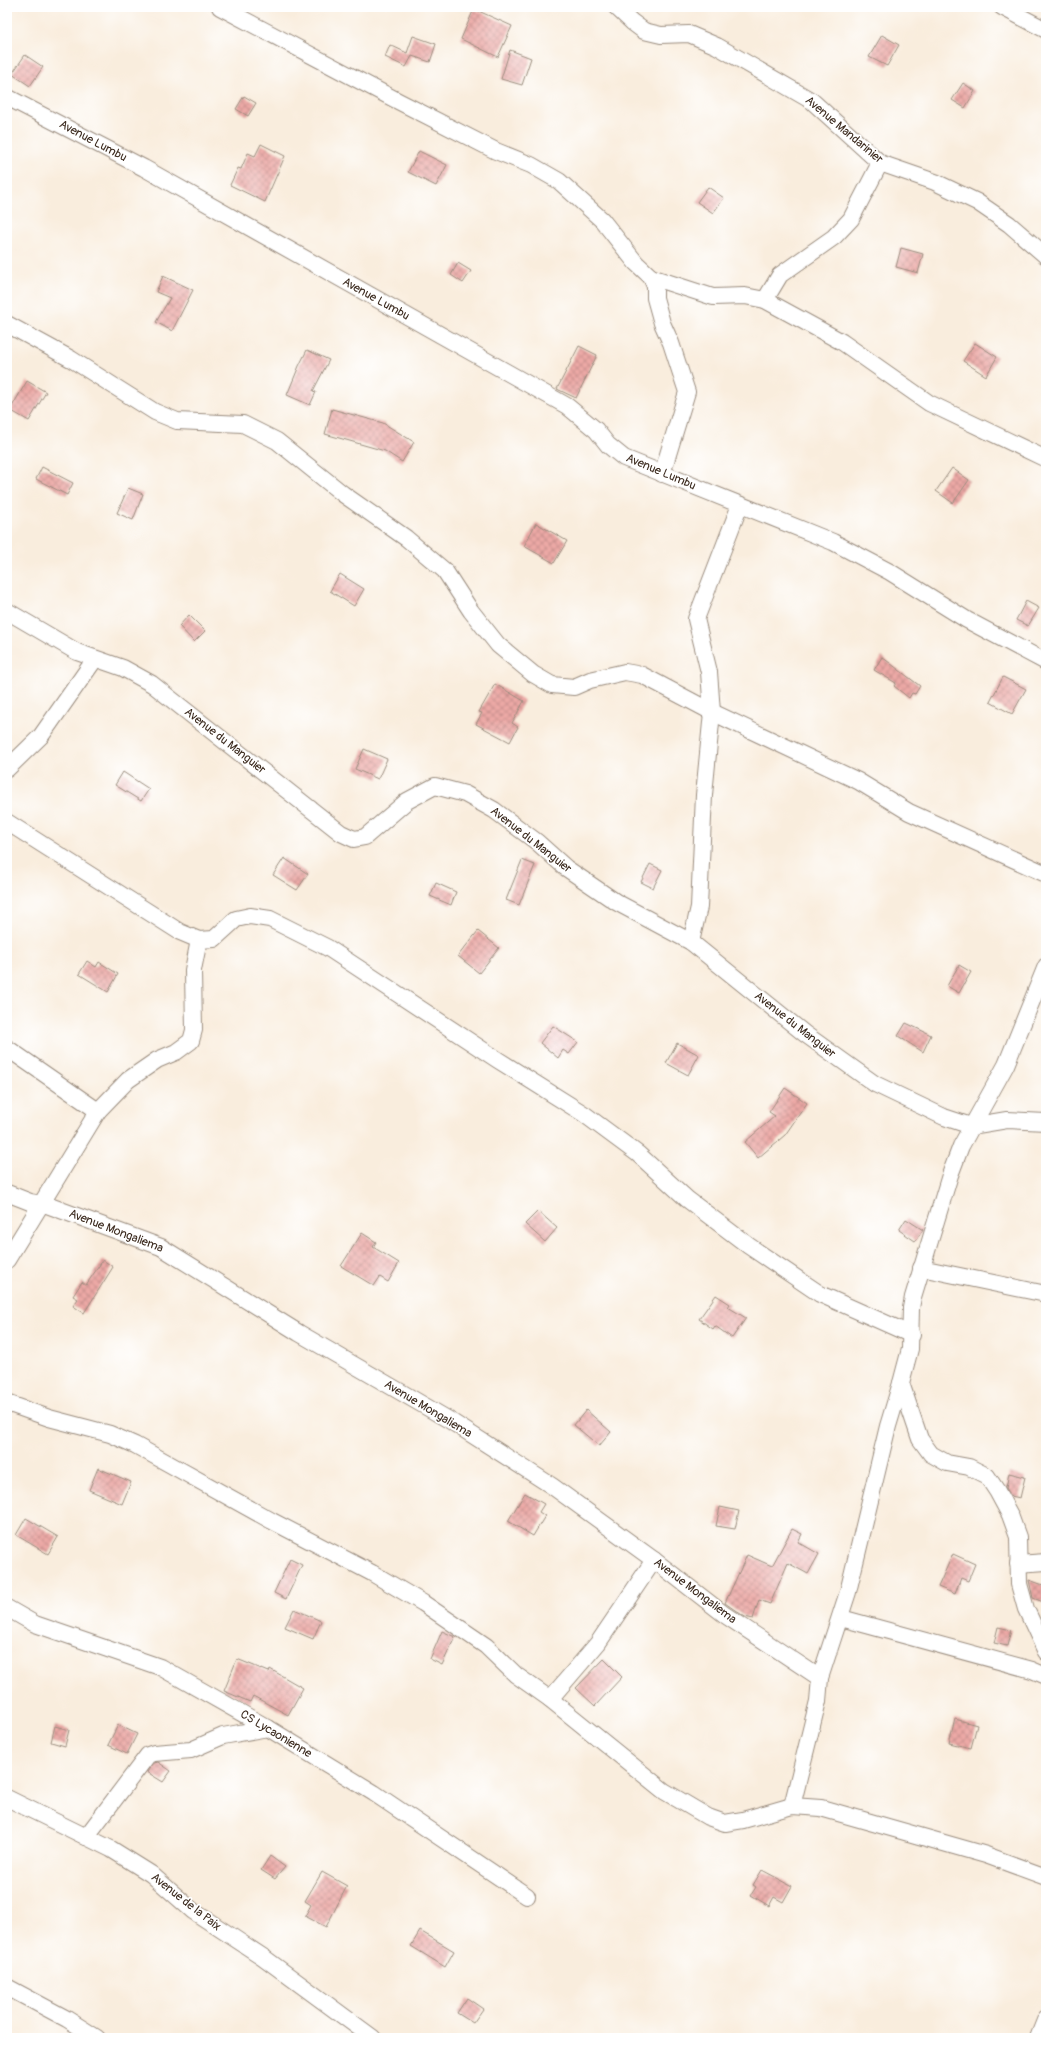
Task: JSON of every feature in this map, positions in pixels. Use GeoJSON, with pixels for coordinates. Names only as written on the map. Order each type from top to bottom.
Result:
{"type":"FeatureCollection","features":[{"type":"Feature","properties":{"kind":"street"},"geometry":{"type":"LineString","coordinates":[[220,7],[398,101],[496,150],[531,165],[559,181],[602,220],[636,263],[651,277],[655,286],[655,298],[662,323],[671,343],[687,392],[662,474]]}},
{"type":"Feature","properties":{"kind":"street","name":"Avenue Mandarinier"},"geometry":{"type":"LineString","coordinates":[[616,7],[644,31],[661,35],[689,34],[717,46],[812,101],[880,163],[935,182],[977,202],[1009,224],[1046,256]]}},
{"type":"Feature","properties":{"kind":"street"},"geometry":{"type":"LineString","coordinates":[[1002,7],[1046,30]]}},
{"type":"Feature","properties":{"kind":"street","name":"Avenue Lumbu"},"geometry":{"type":"LineString","coordinates":[[7,97],[144,168],[567,406],[596,430],[608,445],[624,458],[833,542],[890,572],[967,620],[1046,662]]}},
{"type":"Feature","properties":{"kind":"street"},"geometry":{"type":"LineString","coordinates":[[765,300],[780,275],[834,237],[851,219],[880,163]]}},
{"type":"Feature","properties":{"kind":"street"},"geometry":{"type":"LineString","coordinates":[[651,277],[713,297],[745,296],[765,300],[842,342],[929,403],[1046,459]]}},
{"type":"Feature","properties":{"kind":"street"},"geometry":{"type":"LineString","coordinates":[[7,324],[71,360],[154,412],[177,421],[243,424],[277,441],[343,494],[406,538],[445,571],[471,611],[498,645],[533,674],[552,685],[574,687],[610,675],[625,672],[642,676],[712,712],[858,781],[909,812],[1046,874]]}},
{"type":"Feature","properties":{"kind":"street"},"geometry":{"type":"LineString","coordinates":[[691,942],[699,907],[704,795],[712,712],[709,672],[696,619],[740,504]]}},
{"type":"Feature","properties":{"kind":"street","name":"Avenue du Manguier"},"geometry":{"type":"LineString","coordinates":[[7,611],[77,652],[124,668],[152,684],[341,833],[354,839],[365,837],[407,801],[435,786],[465,794],[494,810],[537,842],[566,868],[604,893],[691,942],[805,1034],[875,1084],[944,1117],[971,1126],[1007,1120],[1046,1122]]}},
{"type":"Feature","properties":{"kind":"street"},"geometry":{"type":"LineString","coordinates":[[7,769],[41,736],[95,659]]}},
{"type":"Feature","properties":{"kind":"street"},"geometry":{"type":"LineString","coordinates":[[7,822],[180,932],[199,940],[214,938],[236,918],[250,916],[270,919],[328,948],[498,1060],[584,1114],[638,1154],[687,1199],[749,1246],[820,1294],[912,1334]]}},
{"type":"Feature","properties":{"kind":"street"},"geometry":{"type":"LineString","coordinates":[[7,1260],[98,1112],[128,1080],[157,1060],[176,1052],[191,1041],[194,1030],[193,970],[199,940]]}},
{"type":"Feature","properties":{"kind":"street"},"geometry":{"type":"LineString","coordinates":[[792,1806],[818,1701],[820,1678],[840,1618],[888,1426],[908,1362],[912,1334],[911,1308],[921,1268],[950,1175],[971,1126],[1006,1065],[1046,966]]}},
{"type":"Feature","properties":{"kind":"street"},"geometry":{"type":"LineString","coordinates":[[7,1048],[98,1112]]}},
{"type":"Feature","properties":{"kind":"street","name":"Avenue Mongaliema"},"geometry":{"type":"LineString","coordinates":[[7,1193],[30,1202],[47,1205],[160,1247],[299,1333],[449,1420],[552,1486],[654,1560],[725,1615],[820,1678]]}},
{"type":"Feature","properties":{"kind":"street"},"geometry":{"type":"LineString","coordinates":[[921,1268],[1046,1294]]}},
{"type":"Feature","properties":{"kind":"street"},"geometry":{"type":"LineString","coordinates":[[901,1383],[920,1439],[931,1454],[947,1463],[968,1467],[987,1476],[1010,1515],[1018,1537],[1019,1584],[1026,1609],[1046,1652]]}},
{"type":"Feature","properties":{"kind":"street"},"geometry":{"type":"LineString","coordinates":[[7,1403],[49,1418],[110,1434],[135,1445],[272,1521],[365,1569],[423,1603],[486,1646],[516,1675],[550,1699],[664,1791],[708,1818],[725,1823],[743,1820],[792,1806],[821,1808],[986,1855],[1046,1877]]}},
{"type":"Feature","properties":{"kind":"street"},"geometry":{"type":"LineString","coordinates":[[550,1699],[598,1644],[654,1560]]}},
{"type":"Feature","properties":{"kind":"street"},"geometry":{"type":"LineString","coordinates":[[1018,1564],[1046,1562]]}},
{"type":"Feature","properties":{"kind":"street","name":"CS Lycaonienne"},"geometry":{"type":"LineString","coordinates":[[7,1608],[35,1624],[160,1667],[268,1728],[374,1794],[527,1896]]}},
{"type":"Feature","properties":{"kind":"street"},"geometry":{"type":"LineString","coordinates":[[840,1618],[1032,1670],[1046,1676]]}},
{"type":"Feature","properties":{"kind":"street"},"geometry":{"type":"LineString","coordinates":[[86,1837],[148,1755],[191,1750],[223,1736],[268,1728]]}},
{"type":"Feature","properties":{"kind":"street","name":"Avenue de la Paix"},"geometry":{"type":"LineString","coordinates":[[7,1798],[111,1849],[151,1874],[193,1911],[263,1957],[373,2038]]}},
{"type":"Feature","properties":{"kind":"street"},"geometry":{"type":"LineString","coordinates":[[7,1987],[67,2019],[97,2038]]}},
{"type":"Feature","properties":{"kind":"street"},"geometry":{"type":"LineString","coordinates":[[1038,2038],[1046,2018]]}},
{"type":"Feature","properties":{"kind":"building"},"geometry":{"type":"Polygon","coordinates":[[[474,9],[512,26],[498,57],[461,39],[474,9]]]}},
{"type":"Feature","properties":{"kind":"building"},"geometry":{"type":"Polygon","coordinates":[[[882,35],[899,45],[887,66],[869,57],[882,35]]]}},
{"type":"Feature","properties":{"kind":"building"},"geometry":{"type":"Polygon","coordinates":[[[413,36],[436,44],[430,62],[412,56],[406,67],[385,57],[390,45],[407,53],[413,36]]]}},
{"type":"Feature","properties":{"kind":"building"},"geometry":{"type":"Polygon","coordinates":[[[510,50],[531,58],[522,85],[501,79],[510,50]]]}},
{"type":"Feature","properties":{"kind":"building"},"geometry":{"type":"Polygon","coordinates":[[[25,55],[43,67],[30,86],[12,74],[25,55]]]}},
{"type":"Feature","properties":{"kind":"building"},"geometry":{"type":"Polygon","coordinates":[[[963,83],[975,91],[965,108],[952,100],[963,83]]]}},
{"type":"Feature","properties":{"kind":"building"},"geometry":{"type":"Polygon","coordinates":[[[244,96],[256,103],[248,116],[236,109],[244,96]]]}},
{"type":"Feature","properties":{"kind":"building"},"geometry":{"type":"Polygon","coordinates":[[[261,144],[285,156],[265,202],[230,185],[238,168],[241,169],[248,153],[255,156],[261,144]]]}},
{"type":"Feature","properties":{"kind":"building"},"geometry":{"type":"Polygon","coordinates":[[[419,151],[447,165],[436,186],[408,172],[419,151]]]}},
{"type":"Feature","properties":{"kind":"building"},"geometry":{"type":"Polygon","coordinates":[[[708,187],[724,198],[713,213],[697,202],[708,187]]]}},
{"type":"Feature","properties":{"kind":"building"},"geometry":{"type":"Polygon","coordinates":[[[901,248],[923,254],[918,273],[896,267],[901,248]]]}},
{"type":"Feature","properties":{"kind":"building"},"geometry":{"type":"Polygon","coordinates":[[[458,263],[471,271],[463,283],[451,275],[458,263]]]}},
{"type":"Feature","properties":{"kind":"building"},"geometry":{"type":"Polygon","coordinates":[[[163,276],[193,290],[172,331],[156,322],[170,298],[156,292],[163,276]]]}},
{"type":"Feature","properties":{"kind":"building"},"geometry":{"type":"Polygon","coordinates":[[[975,343],[997,357],[986,376],[963,361],[975,343]]]}},
{"type":"Feature","properties":{"kind":"building"},"geometry":{"type":"Polygon","coordinates":[[[579,346],[597,355],[576,398],[557,389],[579,346]]]}},
{"type":"Feature","properties":{"kind":"building"},"geometry":{"type":"Polygon","coordinates":[[[307,350],[329,360],[313,391],[316,392],[310,405],[287,395],[307,350]]]}},
{"type":"Feature","properties":{"kind":"building"},"geometry":{"type":"Polygon","coordinates":[[[27,381],[46,392],[29,421],[10,410],[27,381]]]}},
{"type":"Feature","properties":{"kind":"building"},"geometry":{"type":"Polygon","coordinates":[[[332,409],[383,423],[414,442],[402,462],[385,451],[325,434],[332,409]]]}},
{"type":"Feature","properties":{"kind":"building"},"geometry":{"type":"Polygon","coordinates":[[[42,467],[73,483],[67,495],[36,479],[42,467]]]}},
{"type":"Feature","properties":{"kind":"building"},"geometry":{"type":"Polygon","coordinates":[[[952,468],[969,480],[953,503],[936,491],[952,468]]]}},
{"type":"Feature","properties":{"kind":"building"},"geometry":{"type":"Polygon","coordinates":[[[128,488],[143,494],[133,520],[117,513],[128,488]]]}},
{"type":"Feature","properties":{"kind":"building"},"geometry":{"type":"Polygon","coordinates":[[[536,523],[567,541],[554,563],[524,546],[536,523]]]}},
{"type":"Feature","properties":{"kind":"building"},"geometry":{"type":"Polygon","coordinates":[[[340,574],[364,589],[354,606],[330,591],[340,574]]]}},
{"type":"Feature","properties":{"kind":"building"},"geometry":{"type":"Polygon","coordinates":[[[1026,601],[1039,608],[1028,626],[1016,620],[1026,601]]]}},
{"type":"Feature","properties":{"kind":"building"},"geometry":{"type":"Polygon","coordinates":[[[189,615],[205,631],[194,642],[179,626],[189,615]]]}},
{"type":"Feature","properties":{"kind":"building"},"geometry":{"type":"Polygon","coordinates":[[[882,657],[920,686],[915,694],[912,693],[909,698],[894,686],[896,683],[874,670],[882,657]]]}},
{"type":"Feature","properties":{"kind":"building"},"geometry":{"type":"Polygon","coordinates":[[[1003,677],[1026,689],[1012,714],[990,702],[1003,677]]]}},
{"type":"Feature","properties":{"kind":"building"},"geometry":{"type":"Polygon","coordinates":[[[495,684],[524,701],[512,723],[518,727],[510,742],[476,724],[482,713],[479,712],[495,684]]]}},
{"type":"Feature","properties":{"kind":"building"},"geometry":{"type":"Polygon","coordinates":[[[364,749],[387,759],[378,779],[355,769],[364,749]]]}},
{"type":"Feature","properties":{"kind":"building"},"geometry":{"type":"Polygon","coordinates":[[[123,772],[149,789],[141,801],[115,785],[123,772]]]}},
{"type":"Feature","properties":{"kind":"building"},"geometry":{"type":"Polygon","coordinates":[[[284,858],[308,874],[297,890],[273,875],[284,858]]]}},
{"type":"Feature","properties":{"kind":"building"},"geometry":{"type":"Polygon","coordinates":[[[522,860],[535,865],[519,905],[506,900],[522,860]]]}},
{"type":"Feature","properties":{"kind":"building"},"geometry":{"type":"Polygon","coordinates":[[[650,864],[662,870],[653,888],[641,882],[650,864]]]}},
{"type":"Feature","properties":{"kind":"building"},"geometry":{"type":"Polygon","coordinates":[[[436,883],[456,892],[451,905],[430,896],[436,883]]]}},
{"type":"Feature","properties":{"kind":"building"},"geometry":{"type":"Polygon","coordinates":[[[478,931],[499,948],[479,973],[458,956],[478,931]]]}},
{"type":"Feature","properties":{"kind":"building"},"geometry":{"type":"Polygon","coordinates":[[[87,961],[96,967],[99,962],[118,974],[108,992],[79,974],[87,961]]]}},
{"type":"Feature","properties":{"kind":"building"},"geometry":{"type":"Polygon","coordinates":[[[959,965],[971,972],[959,993],[947,986],[959,965]]]}},
{"type":"Feature","properties":{"kind":"building"},"geometry":{"type":"Polygon","coordinates":[[[906,1023],[931,1035],[923,1052],[898,1036],[906,1023]]]}},
{"type":"Feature","properties":{"kind":"building"},"geometry":{"type":"Polygon","coordinates":[[[553,1026],[578,1042],[569,1054],[563,1050],[558,1058],[540,1043],[553,1026]]]}},
{"type":"Feature","properties":{"kind":"building"},"geometry":{"type":"Polygon","coordinates":[[[677,1043],[699,1055],[688,1075],[666,1063],[677,1043]]]}},
{"type":"Feature","properties":{"kind":"building"},"geometry":{"type":"Polygon","coordinates":[[[785,1088],[807,1103],[785,1135],[758,1158],[745,1142],[775,1116],[769,1112],[785,1088]]]}},
{"type":"Feature","properties":{"kind":"building"},"geometry":{"type":"Polygon","coordinates":[[[538,1211],[557,1228],[545,1242],[525,1224],[538,1211]]]}},
{"type":"Feature","properties":{"kind":"building"},"geometry":{"type":"Polygon","coordinates":[[[906,1219],[923,1230],[915,1241],[899,1230],[906,1219]]]}},
{"type":"Feature","properties":{"kind":"building"},"geometry":{"type":"Polygon","coordinates":[[[362,1233],[376,1242],[373,1247],[399,1263],[388,1282],[380,1277],[374,1286],[341,1266],[362,1233]]]}},
{"type":"Feature","properties":{"kind":"building"},"geometry":{"type":"Polygon","coordinates":[[[103,1260],[113,1267],[84,1313],[73,1306],[78,1299],[73,1296],[82,1282],[86,1285],[103,1260]]]}},
{"type":"Feature","properties":{"kind":"building"},"geometry":{"type":"Polygon","coordinates":[[[716,1295],[730,1304],[728,1307],[746,1318],[732,1338],[715,1326],[713,1329],[699,1319],[716,1295]]]}},
{"type":"Feature","properties":{"kind":"building"},"geometry":{"type":"Polygon","coordinates":[[[586,1410],[611,1432],[599,1446],[574,1425],[586,1410]]]}},
{"type":"Feature","properties":{"kind":"building"},"geometry":{"type":"Polygon","coordinates":[[[98,1468],[131,1482],[122,1504],[89,1490],[98,1468]]]}},
{"type":"Feature","properties":{"kind":"building"},"geometry":{"type":"Polygon","coordinates":[[[1009,1473],[1025,1477],[1020,1498],[1011,1496],[1006,1488],[1009,1473]]]}},
{"type":"Feature","properties":{"kind":"building"},"geometry":{"type":"Polygon","coordinates":[[[525,1493],[544,1504],[539,1512],[545,1516],[533,1536],[508,1521],[525,1493]]]}},
{"type":"Feature","properties":{"kind":"building"},"geometry":{"type":"Polygon","coordinates":[[[720,1507],[739,1511],[735,1529],[716,1526],[720,1507]]]}},
{"type":"Feature","properties":{"kind":"building"},"geometry":{"type":"Polygon","coordinates":[[[26,1518],[58,1537],[48,1554],[16,1535],[26,1518]]]}},
{"type":"Feature","properties":{"kind":"building"},"geometry":{"type":"Polygon","coordinates":[[[792,1529],[802,1534],[798,1542],[819,1554],[808,1574],[788,1563],[770,1604],[759,1600],[753,1619],[745,1617],[725,1603],[747,1555],[772,1566],[792,1529]]]}},
{"type":"Feature","properties":{"kind":"building"},"geometry":{"type":"Polygon","coordinates":[[[953,1554],[975,1564],[968,1581],[961,1578],[955,1594],[938,1587],[953,1554]]]}},
{"type":"Feature","properties":{"kind":"building"},"geometry":{"type":"Polygon","coordinates":[[[290,1559],[302,1565],[286,1599],[274,1593],[290,1559]]]}},
{"type":"Feature","properties":{"kind":"building"},"geometry":{"type":"Polygon","coordinates":[[[1029,1580],[1046,1586],[1046,1603],[1033,1598],[1029,1580]]]}},
{"type":"Feature","properties":{"kind":"building"},"geometry":{"type":"Polygon","coordinates":[[[294,1609],[321,1621],[313,1639],[285,1627],[294,1609]]]}},
{"type":"Feature","properties":{"kind":"building"},"geometry":{"type":"Polygon","coordinates":[[[998,1627],[1011,1630],[1007,1646],[994,1643],[998,1627]]]}},
{"type":"Feature","properties":{"kind":"building"},"geometry":{"type":"Polygon","coordinates":[[[442,1631],[455,1637],[442,1665],[430,1659],[442,1631]]]}},
{"type":"Feature","properties":{"kind":"building"},"geometry":{"type":"Polygon","coordinates":[[[237,1659],[269,1672],[270,1669],[303,1688],[288,1715],[253,1696],[250,1702],[224,1691],[237,1659]]]}},
{"type":"Feature","properties":{"kind":"building"},"geometry":{"type":"Polygon","coordinates":[[[604,1659],[622,1677],[595,1706],[576,1688],[604,1659]]]}},
{"type":"Feature","properties":{"kind":"building"},"geometry":{"type":"Polygon","coordinates":[[[955,1719],[977,1725],[971,1748],[949,1743],[955,1719]]]}},
{"type":"Feature","properties":{"kind":"building"},"geometry":{"type":"Polygon","coordinates":[[[118,1725],[137,1734],[127,1754],[108,1745],[118,1725]]]}},
{"type":"Feature","properties":{"kind":"building"},"geometry":{"type":"Polygon","coordinates":[[[55,1726],[69,1730],[65,1746],[51,1742],[55,1726]]]}},
{"type":"Feature","properties":{"kind":"building"},"geometry":{"type":"Polygon","coordinates":[[[158,1762],[171,1771],[163,1782],[147,1772],[154,1763],[158,1762]]]}},
{"type":"Feature","properties":{"kind":"building"},"geometry":{"type":"Polygon","coordinates":[[[270,1856],[285,1867],[275,1879],[261,1870],[270,1856]]]}},
{"type":"Feature","properties":{"kind":"building"},"geometry":{"type":"Polygon","coordinates":[[[762,1870],[792,1886],[783,1902],[774,1897],[769,1906],[751,1895],[756,1887],[753,1885],[762,1870]]]}},
{"type":"Feature","properties":{"kind":"building"},"geometry":{"type":"Polygon","coordinates":[[[322,1872],[347,1886],[326,1927],[305,1916],[311,1905],[305,1901],[322,1872]]]}},
{"type":"Feature","properties":{"kind":"building"},"geometry":{"type":"Polygon","coordinates":[[[420,1931],[454,1951],[445,1967],[411,1946],[420,1931]]]}},
{"type":"Feature","properties":{"kind":"building"},"geometry":{"type":"Polygon","coordinates":[[[467,1998],[483,2009],[473,2023],[457,2013],[467,1998]]]}}]}
